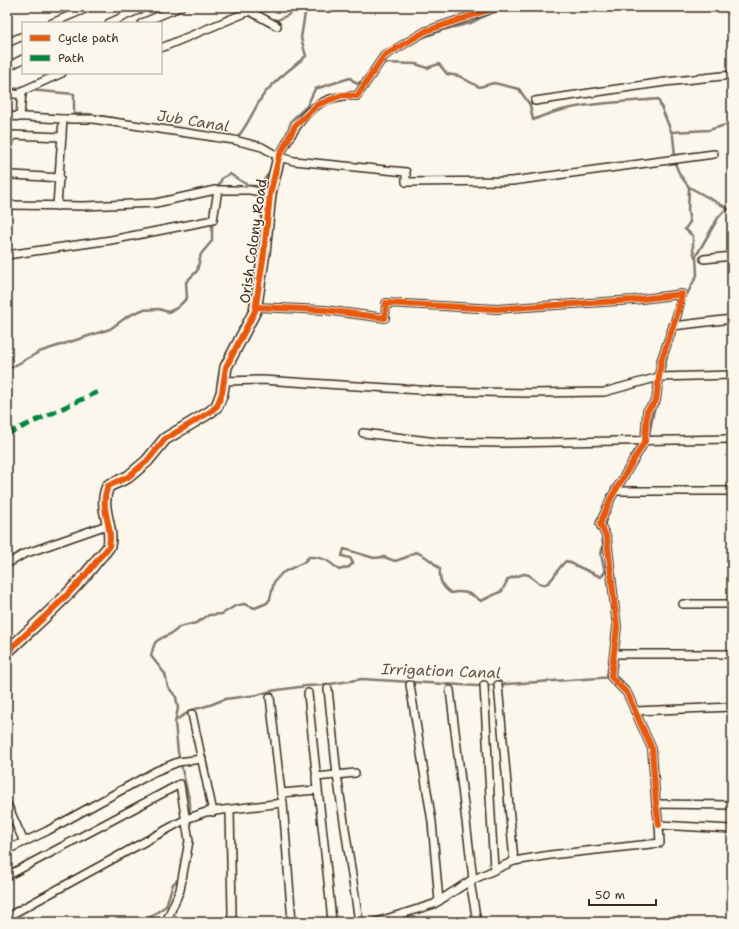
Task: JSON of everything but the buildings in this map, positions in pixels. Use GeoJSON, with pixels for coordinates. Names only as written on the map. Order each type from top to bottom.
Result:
{"type":"FeatureCollection","features":[{"type":"Feature","properties":{"kind":"street"},"geometry":{"type":"LineString","coordinates":[[54,22],[90,7]]}},
{"type":"Feature","properties":{"kind":"street"},"geometry":{"type":"LineString","coordinates":[[111,22],[145,7]]}},
{"type":"Feature","properties":{"kind":"street"},"geometry":{"type":"LineString","coordinates":[[144,22],[180,7]]}},
{"type":"Feature","properties":{"kind":"street"},"geometry":{"type":"LineString","coordinates":[[242,7],[277,26]]}},
{"type":"Feature","properties":{"kind":"street"},"geometry":{"type":"LineString","coordinates":[[279,158],[295,126],[316,105],[342,95],[357,96],[384,56],[426,31],[497,7]]}},
{"type":"Feature","properties":{"kind":"street"},"geometry":{"type":"LineString","coordinates":[[162,48],[250,11]]}},
{"type":"Feature","properties":{"kind":"street"},"geometry":{"type":"LineString","coordinates":[[7,43],[22,36]]}},
{"type":"Feature","properties":{"kind":"street"},"geometry":{"type":"LineString","coordinates":[[7,67],[22,60]]}},
{"type":"Feature","properties":{"kind":"street"},"geometry":{"type":"LineString","coordinates":[[20,117],[22,91],[60,74]]}},
{"type":"Feature","properties":{"kind":"street"},"geometry":{"type":"LineString","coordinates":[[535,101],[665,82],[732,75]]}},
{"type":"Feature","properties":{"kind":"street"},"geometry":{"type":"LineString","coordinates":[[7,94],[22,95]]}},
{"type":"Feature","properties":{"kind":"street"},"geometry":{"type":"LineString","coordinates":[[7,116],[92,119],[192,133],[262,147],[279,158],[294,161],[406,172],[406,182],[512,180],[714,154]]}},
{"type":"Feature","properties":{"kind":"street"},"geometry":{"type":"LineString","coordinates":[[56,206],[60,178],[63,119]]}},
{"type":"Feature","properties":{"kind":"street"},"geometry":{"type":"LineString","coordinates":[[7,149],[12,135],[62,137]]}},
{"type":"Feature","properties":{"kind":"street","name":"Orish Colony Road"},"geometry":{"type":"LineString","coordinates":[[7,652],[86,576],[108,547],[104,496],[108,486],[128,477],[147,461],[165,439],[210,412],[217,406],[222,393],[226,367],[256,307],[264,253],[270,194],[279,158]]}},
{"type":"Feature","properties":{"kind":"street"},"geometry":{"type":"LineString","coordinates":[[14,175],[60,178]]}},
{"type":"Feature","properties":{"kind":"street"},"geometry":{"type":"LineString","coordinates":[[7,255],[111,240],[213,220],[218,190]]}},
{"type":"Feature","properties":{"kind":"street"},"geometry":{"type":"LineString","coordinates":[[7,205],[56,206],[156,203],[218,190],[250,190],[270,194]]}},
{"type":"Feature","properties":{"kind":"street"},"geometry":{"type":"LineString","coordinates":[[704,259],[732,256]]}},
{"type":"Feature","properties":{"kind":"street"},"geometry":{"type":"LineString","coordinates":[[256,307],[325,310],[385,318],[386,303],[497,308],[634,300],[682,294],[661,361],[656,401],[648,411],[645,441],[615,491],[600,524],[607,538],[617,627],[611,677],[627,693],[652,749],[660,843],[550,855],[514,861],[471,880],[434,904],[376,922]]}},
{"type":"Feature","properties":{"kind":"street"},"geometry":{"type":"LineString","coordinates":[[673,326],[732,319]]}},
{"type":"Feature","properties":{"kind":"street"},"geometry":{"type":"LineString","coordinates":[[224,381],[262,380],[436,391],[529,393],[604,392],[659,377],[732,375]]}},
{"type":"Feature","properties":{"kind":"street"},"geometry":{"type":"LineString","coordinates":[[363,432],[437,442],[500,443],[732,440]]}},
{"type":"Feature","properties":{"kind":"street"},"geometry":{"type":"LineString","coordinates":[[615,491],[732,491]]}},
{"type":"Feature","properties":{"kind":"street"},"geometry":{"type":"LineString","coordinates":[[7,564],[24,554],[107,525]]}},
{"type":"Feature","properties":{"kind":"street"},"geometry":{"type":"LineString","coordinates":[[683,604],[732,604]]}},
{"type":"Feature","properties":{"kind":"street"},"geometry":{"type":"LineString","coordinates":[[614,654],[732,654]]}},
{"type":"Feature","properties":{"kind":"street"},"geometry":{"type":"LineString","coordinates":[[410,685],[431,815],[439,901]]}},
{"type":"Feature","properties":{"kind":"street"},"geometry":{"type":"LineString","coordinates":[[484,685],[494,870]]}},
{"type":"Feature","properties":{"kind":"street"},"geometry":{"type":"LineString","coordinates":[[498,685],[514,861]]}},
{"type":"Feature","properties":{"kind":"street"},"geometry":{"type":"LineString","coordinates":[[328,689],[337,775],[359,922]]}},
{"type":"Feature","properties":{"kind":"street"},"geometry":{"type":"LineString","coordinates":[[450,690],[477,922]]}},
{"type":"Feature","properties":{"kind":"street"},"geometry":{"type":"LineString","coordinates":[[281,793],[317,790],[308,693]]}},
{"type":"Feature","properties":{"kind":"street"},"geometry":{"type":"LineString","coordinates":[[270,697],[283,803],[292,922]]}},
{"type":"Feature","properties":{"kind":"street"},"geometry":{"type":"LineString","coordinates":[[635,711],[732,707]]}},
{"type":"Feature","properties":{"kind":"street"},"geometry":{"type":"LineString","coordinates":[[192,714],[213,812]]}},
{"type":"Feature","properties":{"kind":"street"},"geometry":{"type":"LineString","coordinates":[[7,850],[156,771],[178,762],[202,759]]}},
{"type":"Feature","properties":{"kind":"street"},"geometry":{"type":"LineString","coordinates":[[316,778],[355,773]]}},
{"type":"Feature","properties":{"kind":"street"},"geometry":{"type":"LineString","coordinates":[[316,778],[324,837],[332,922]]}},
{"type":"Feature","properties":{"kind":"street"},"geometry":{"type":"LineString","coordinates":[[7,876],[180,784],[189,841],[180,890],[166,922]]}},
{"type":"Feature","properties":{"kind":"street"},"geometry":{"type":"LineString","coordinates":[[7,917],[186,819],[213,812],[283,803]]}},
{"type":"Feature","properties":{"kind":"street"},"geometry":{"type":"LineString","coordinates":[[656,804],[732,804]]}},
{"type":"Feature","properties":{"kind":"street"},"geometry":{"type":"LineString","coordinates":[[8,806],[24,842]]}},
{"type":"Feature","properties":{"kind":"street"},"geometry":{"type":"LineString","coordinates":[[230,810],[231,922]]}},
{"type":"Feature","properties":{"kind":"street"},"geometry":{"type":"LineString","coordinates":[[659,825],[732,829]]}},
{"type":"Feature","properties":{"kind":"waterway","name":"Irrigation Canal"},"geometry":{"type":"LineString","coordinates":[[269,19],[278,20],[304,7]]}},
{"type":"Feature","properties":{"kind":"waterway","name":"Jub Canal"},"geometry":{"type":"LineString","coordinates":[[236,139],[264,94],[306,56],[301,38],[306,7]]}},
{"type":"Feature","properties":{"kind":"waterway","name":"Irrigation Canal"},"geometry":{"type":"LineString","coordinates":[[330,7],[359,7]]}},
{"type":"Feature","properties":{"kind":"waterway"},"geometry":{"type":"LineString","coordinates":[[419,39],[442,30],[471,23],[492,12]]}},
{"type":"Feature","properties":{"kind":"waterway"},"geometry":{"type":"LineString","coordinates":[[380,63],[416,64],[427,68],[439,64],[447,74],[459,76],[479,87],[494,83],[519,89],[530,105],[533,120],[548,114],[579,106],[658,99],[673,136],[676,166],[680,175],[689,187],[729,209]]}},
{"type":"Feature","properties":{"kind":"waterway"},"geometry":{"type":"LineString","coordinates":[[281,147],[292,120],[307,106],[315,89],[350,78],[357,84],[366,78]]}},
{"type":"Feature","properties":{"kind":"waterway","name":"Jub Canal"},"geometry":{"type":"LineString","coordinates":[[7,88],[22,89]]}},
{"type":"Feature","properties":{"kind":"waterway","name":"Jub Canal"},"geometry":{"type":"LineString","coordinates":[[29,90],[74,94],[74,114],[88,114],[137,122]]}},
{"type":"Feature","properties":{"kind":"waterway"},"geometry":{"type":"LineString","coordinates":[[672,132],[709,130],[732,123]]}},
{"type":"Feature","properties":{"kind":"waterway"},"geometry":{"type":"LineString","coordinates":[[218,188],[222,178],[230,174],[249,186],[260,186],[271,170]]}},
{"type":"Feature","properties":{"kind":"waterway"},"geometry":{"type":"LineString","coordinates":[[689,187],[688,212],[690,222],[685,229],[693,236],[693,250],[695,257]]}},
{"type":"Feature","properties":{"kind":"waterway","name":"Irrigation Canal"},"geometry":{"type":"LineString","coordinates":[[682,304],[697,275],[696,256],[718,218],[725,210],[732,209]]}},
{"type":"Feature","properties":{"kind":"waterway"},"geometry":{"type":"LineString","coordinates":[[7,370],[39,352],[110,329],[128,316],[142,310],[159,309],[168,312],[177,308],[187,298],[186,282],[197,271],[201,254],[212,241],[212,226],[214,222]]}},
{"type":"Feature","properties":{"kind":"waterway","name":"Irrigation Canal"},"geometry":{"type":"LineString","coordinates":[[663,373],[668,351]]}},
{"type":"Feature","properties":{"kind":"waterway","name":"Irrigation Canal"},"geometry":{"type":"LineString","coordinates":[[649,434],[655,405]]}},
{"type":"Feature","properties":{"kind":"waterway","name":"Irrigation Canal"},"geometry":{"type":"LineString","coordinates":[[190,827],[190,803],[178,752],[175,723],[178,708],[176,697],[168,687],[165,674],[151,656],[157,640],[173,633],[179,627],[196,623],[209,615],[222,614],[235,606],[244,604],[255,608],[267,603],[270,599],[274,582],[282,573],[304,562],[309,557],[318,557],[325,560],[339,570],[349,567],[353,563],[350,558],[342,556],[344,549],[374,558],[384,557],[395,561],[407,557],[415,552],[425,556],[440,569],[442,583],[451,593],[467,593],[481,601],[502,591],[508,579],[524,574],[529,575],[542,584],[547,584],[566,561],[601,577],[605,572],[601,555],[603,545],[602,534]]}},
{"type":"Feature","properties":{"kind":"waterway","name":"Irrigation Canal"},"geometry":{"type":"LineString","coordinates":[[176,720],[192,710],[225,699],[257,695],[271,691],[362,679],[477,686],[615,677],[622,681],[629,691]]}},
{"type":"Feature","properties":{"kind":"waterway","name":"Irrigation Canal"},"geometry":{"type":"LineString","coordinates":[[632,695],[654,747]]}},
{"type":"Feature","properties":{"kind":"waterway","name":"Irrigation Canal"},"geometry":{"type":"LineString","coordinates":[[143,922],[166,906],[173,884],[180,878]]}},
{"type":"Feature","properties":{"kind":"marked path"},"geometry":{"type":"LineString","coordinates":[[7,434],[102,390]]}},
{"type":"Feature","properties":{"kind":"cycle path"},"geometry":{"type":"LineString","coordinates":[[7,652],[67,595],[108,548],[110,531],[105,510],[105,494],[108,486],[128,477],[147,461],[165,439],[210,412],[217,406],[222,393],[226,367],[255,311],[264,253],[270,194],[279,157],[295,126],[317,105],[342,95],[357,96],[384,56],[426,31],[497,7]]}},
{"type":"Feature","properties":{"kind":"cycle path"},"geometry":{"type":"LineString","coordinates":[[256,307],[325,310],[385,318],[386,303],[497,309],[634,300],[682,294],[677,315],[661,361],[656,401],[647,411],[645,441],[611,498],[600,524],[607,538],[617,627],[611,677],[627,693],[652,749],[659,825]]}}]}
